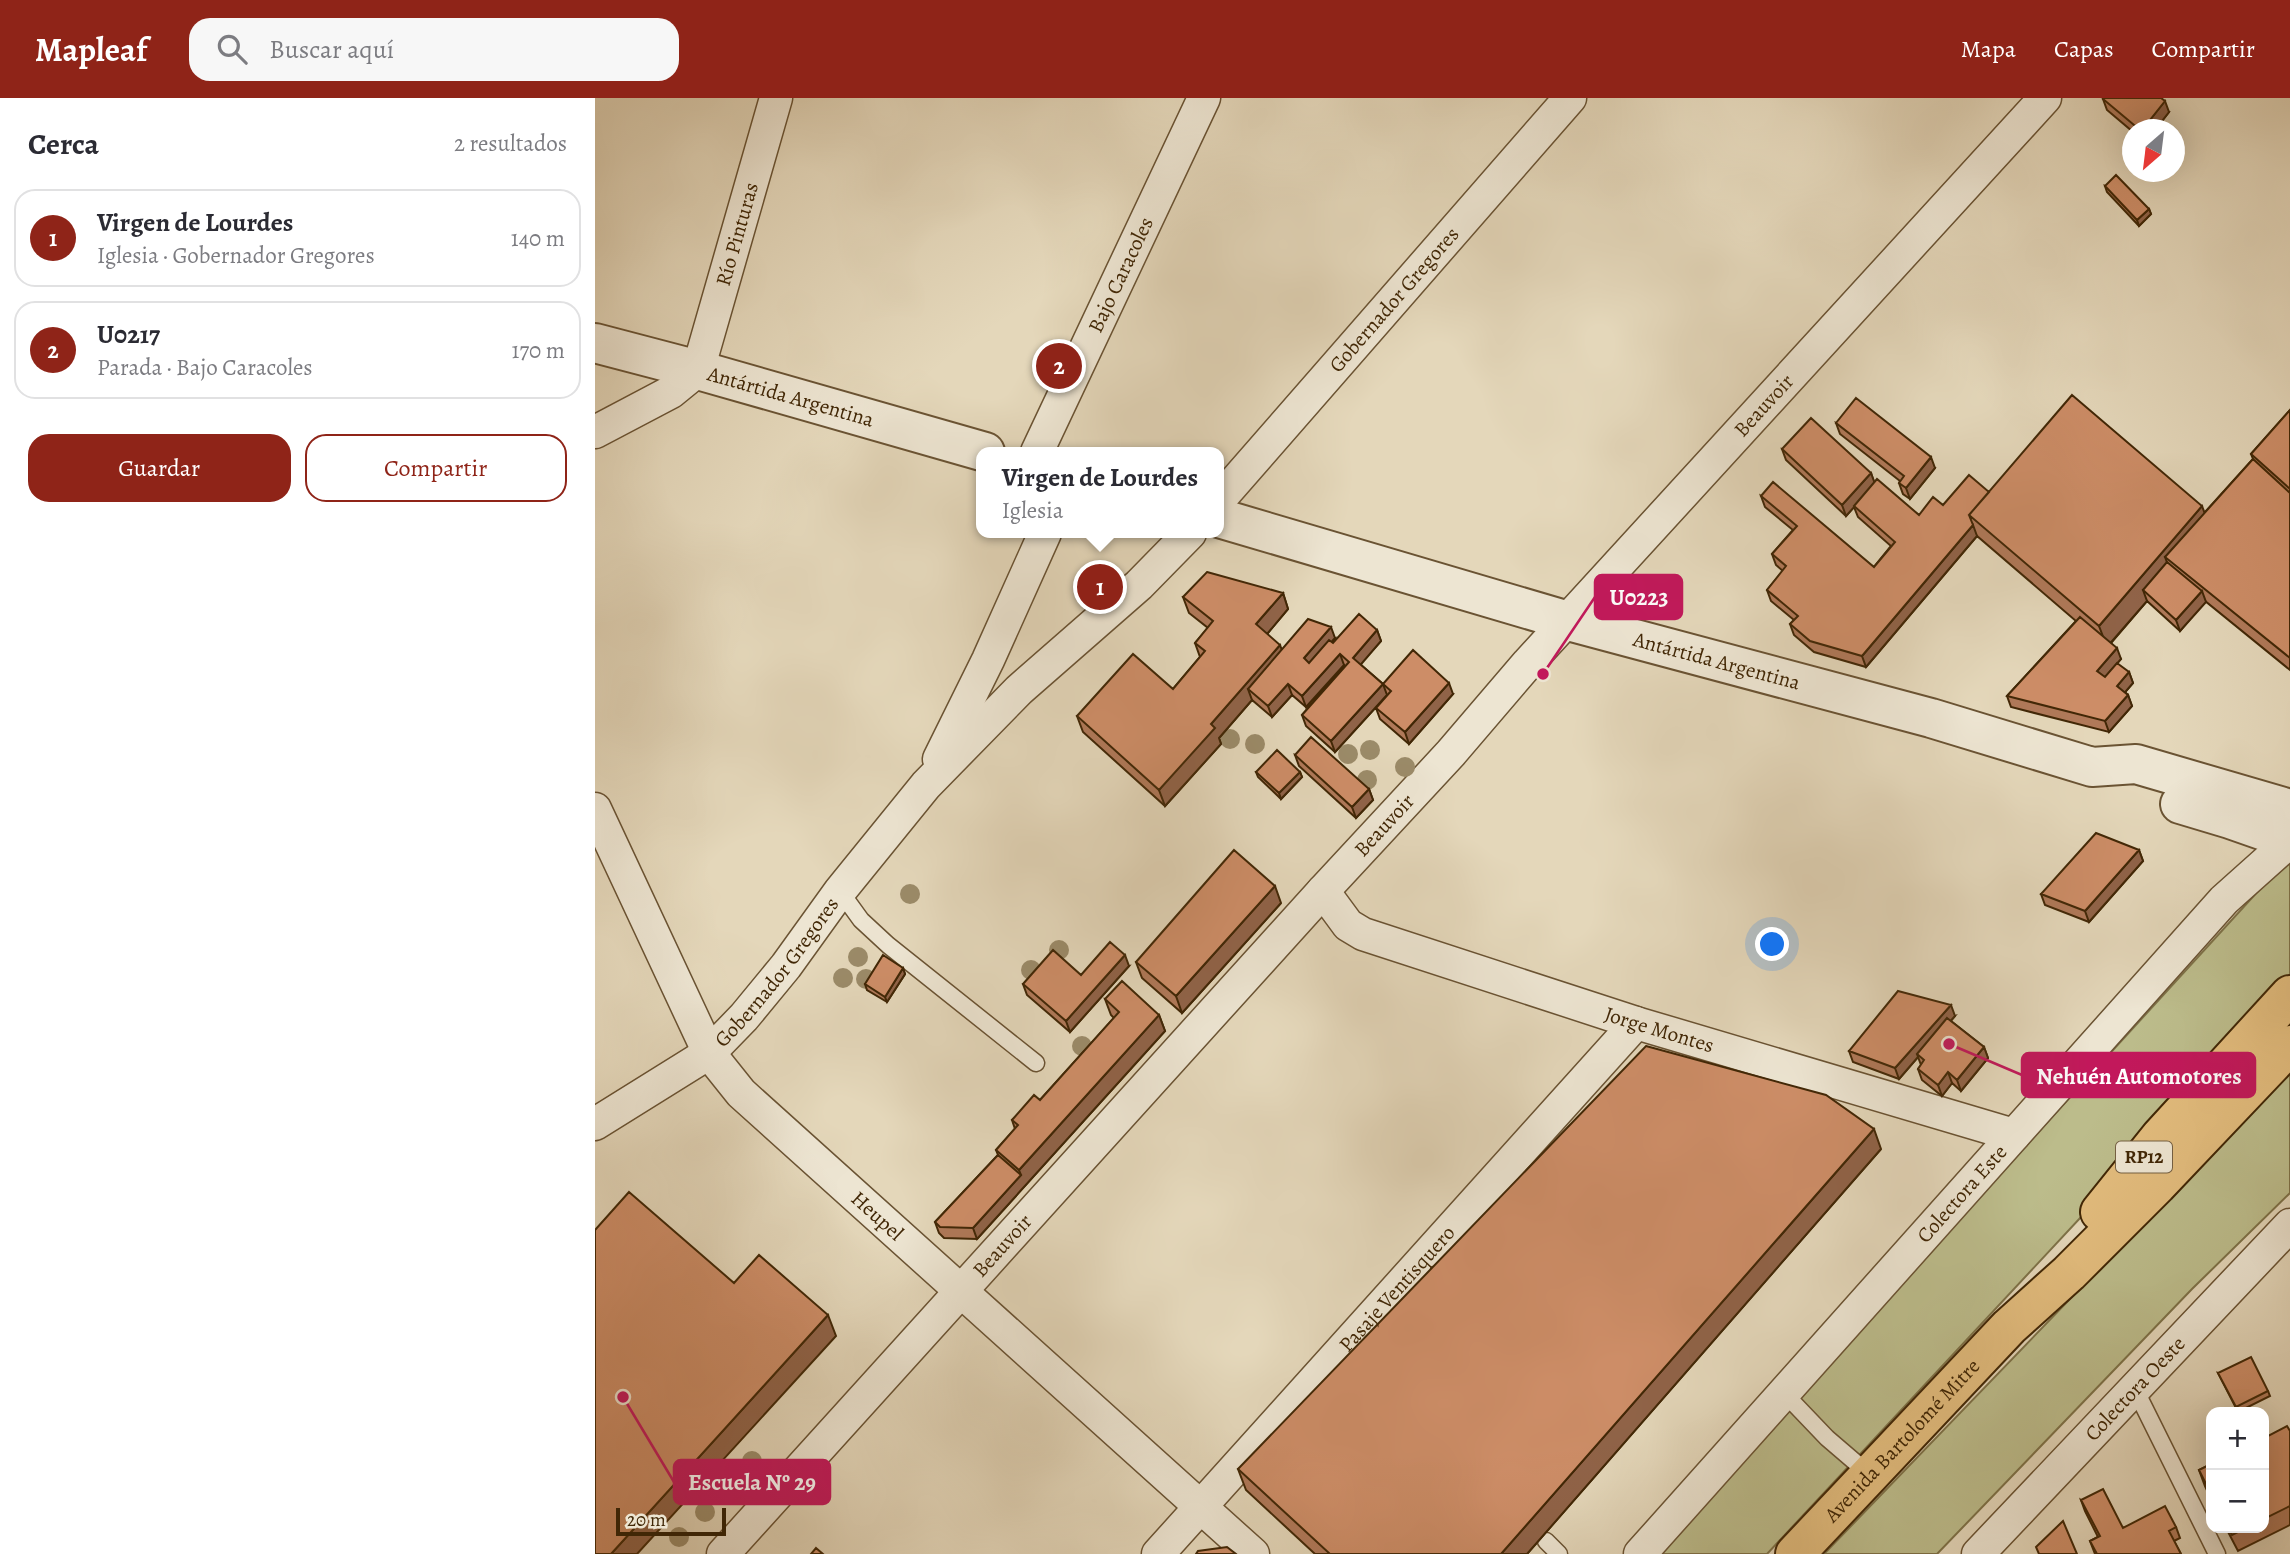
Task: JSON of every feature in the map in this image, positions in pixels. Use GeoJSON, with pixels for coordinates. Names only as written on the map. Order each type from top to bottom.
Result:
{"type":"FeatureCollection","features":[{"type":"Feature","properties":{"kind":"main road","name":"Avenida Bartolomé Mitre"},"geometry":{"type":"LineString","coordinates":[[2009,1327],[2161,1136],[2290,995]]}},
{"type":"Feature","properties":{"kind":"main road","name":"Avenida Bartolomé Mitre"},"geometry":{"type":"LineString","coordinates":[[1795,1554],[2009,1327],[2069,1273],[2157,1185],[2290,1045]]}},
{"type":"Feature","properties":{"kind":"street","name":"Río Pinturas"},"geometry":{"type":"LineString","coordinates":[[698,370],[776,98]]}},
{"type":"Feature","properties":{"kind":"street","name":"Bajo Caracoles"},"geometry":{"type":"LineString","coordinates":[[1039,447],[1205,98]]}},
{"type":"Feature","properties":{"kind":"street","name":"Gobernador Gregores"},"geometry":{"type":"LineString","coordinates":[[1224,494],[1570,98]]}},
{"type":"Feature","properties":{"kind":"street","name":"Beauvoir"},"geometry":{"type":"LineString","coordinates":[[723,1554],[1451,753],[1528,663],[2045,98]]}},
{"type":"Feature","properties":{"kind":"street","name":"Antártida Argentina"},"geometry":{"type":"LineString","coordinates":[[595,344],[698,370],[976,449]]}},
{"type":"Feature","properties":{"kind":"street"},"geometry":{"type":"LineString","coordinates":[[595,432],[671,392],[698,370]]}},
{"type":"Feature","properties":{"kind":"street","name":"Antártida Argentina"},"geometry":{"type":"LineString","coordinates":[[1224,519],[1568,621],[1931,718],[2092,767],[2136,764],[2290,809]]}},
{"type":"Feature","properties":{"kind":"street","name":"Gobernador Gregores"},"geometry":{"type":"LineString","coordinates":[[926,785],[988,660],[1043,538]]}},
{"type":"Feature","properties":{"kind":"street","name":"Gobernador Gregores"},"geometry":{"type":"LineString","coordinates":[[595,1124],[709,1053],[744,1017],[786,966],[840,891],[926,785],[1019,690],[1139,585],[1185,538]]}},
{"type":"Feature","properties":{"kind":"street","name":"Antártida Argentina"},"geometry":{"type":"LineString","coordinates":[[2092,767],[2119,788],[2215,814],[2290,840]]}},
{"type":"Feature","properties":{"kind":"street","name":"Heupel"},"geometry":{"type":"LineString","coordinates":[[595,809],[709,1053],[741,1093],[1253,1554]]}},
{"type":"Feature","properties":{"kind":"street","name":"Colectora Este"},"geometry":{"type":"LineString","coordinates":[[1640,1554],[2224,900],[2290,840]]}},
{"type":"Feature","properties":{"kind":"street","name":"Jorge Montes"},"geometry":{"type":"LineString","coordinates":[[1324,891],[1348,925],[1363,934],[1636,1023],[2014,1135]]}},
{"type":"Feature","properties":{"kind":"street","name":"Pasaje Ventisquero"},"geometry":{"type":"LineString","coordinates":[[1158,1554],[1636,1023]]}},
{"type":"Feature","properties":{"kind":"street","name":"Colectora Oeste"},"geometry":{"type":"LineString","coordinates":[[1978,1554],[2290,1225]]}},
{"type":"Feature","properties":{"kind":"lane"},"geometry":{"type":"LineString","coordinates":[[840,891],[861,920],[888,945],[1036,1063]]}},
{"type":"Feature","properties":{"kind":"lane"},"geometry":{"type":"LineString","coordinates":[[2135,1389],[2217,1554]]}},
{"type":"Feature","properties":{"kind":"lane"},"geometry":{"type":"LineString","coordinates":[[1784,1393],[1827,1438],[1869,1474]]}},
{"type":"Feature","properties":{"kind":"lane"},"geometry":{"type":"LineString","coordinates":[[1546,1541],[1559,1554]]}},
{"type":"Feature","properties":{"kind":"green space"},"geometry":{"type":"Polygon","coordinates":[[[2290,860],[2290,978],[2095,1202],[1767,1554],[1659,1554],[1895,1289],[2281,866],[2290,860]]]}},
{"type":"Feature","properties":{"kind":"green space"},"geometry":{"type":"Polygon","coordinates":[[[2290,1071],[2290,1193],[2192,1289],[1937,1554],[1824,1554],[2290,1071]]]}},
{"type":"Feature","properties":{"kind":"building"},"geometry":{"type":"Polygon","coordinates":[[[2161,98],[2165,101],[2151,119],[2127,119],[2103,99],[2161,98]]]}},
{"type":"Feature","properties":{"kind":"building"},"geometry":{"type":"Polygon","coordinates":[[[2116,175],[2149,209],[2137,220],[2105,186],[2116,175]]]}},
{"type":"Feature","properties":{"kind":"building"},"geometry":{"type":"Polygon","coordinates":[[[2072,395],[2202,506],[2099,626],[1969,515],[2072,395]]]}},
{"type":"Feature","properties":{"kind":"building"},"geometry":{"type":"Polygon","coordinates":[[[1856,398],[1931,457],[1906,488],[1899,483],[1904,476],[1836,423],[1856,398]]]}},
{"type":"Feature","properties":{"kind":"building"},"geometry":{"type":"Polygon","coordinates":[[[2290,410],[2290,489],[2251,454],[2290,410]]]}},
{"type":"Feature","properties":{"kind":"building"},"geometry":{"type":"Polygon","coordinates":[[[1811,418],[1871,473],[1842,505],[1782,449],[1811,418]]]}},
{"type":"Feature","properties":{"kind":"building"},"geometry":{"type":"Polygon","coordinates":[[[2253,459],[2290,493],[2290,658],[2165,557],[2253,459]]]}},
{"type":"Feature","properties":{"kind":"building"},"geometry":{"type":"Polygon","coordinates":[[[1969,475],[1989,492],[1969,515],[1973,525],[1862,656],[1810,641],[1790,624],[1798,616],[1767,590],[1786,566],[1772,554],[1797,526],[1761,496],[1773,482],[1874,567],[1895,542],[1854,506],[1877,479],[1919,515],[1933,497],[1943,505],[1969,475]]]}},
{"type":"Feature","properties":{"kind":"building"},"geometry":{"type":"Polygon","coordinates":[[[2167,562],[2202,591],[2176,620],[2143,590],[2167,562]]]}},
{"type":"Feature","properties":{"kind":"building"},"geometry":{"type":"Polygon","coordinates":[[[1207,572],[1283,593],[1256,624],[1280,645],[1211,724],[1215,728],[1159,790],[1077,716],[1133,654],[1173,689],[1205,651],[1195,643],[1213,621],[1183,597],[1207,572]]]}},
{"type":"Feature","properties":{"kind":"building"},"geometry":{"type":"Polygon","coordinates":[[[1359,614],[1377,630],[1353,658],[1383,684],[1331,741],[1302,715],[1349,662],[1340,654],[1302,696],[1288,684],[1268,706],[1248,689],[1308,619],[1331,627],[1304,658],[1309,663],[1329,640],[1333,643],[1359,614]]]}},
{"type":"Feature","properties":{"kind":"building"},"geometry":{"type":"Polygon","coordinates":[[[2080,617],[2117,648],[2097,671],[2105,677],[2117,663],[2129,672],[2117,686],[2128,695],[2105,721],[2007,696],[2080,617]]]}},
{"type":"Feature","properties":{"kind":"building"},"geometry":{"type":"Polygon","coordinates":[[[1413,650],[1449,683],[1405,732],[1376,708],[1391,691],[1383,684],[1413,650]]]}},
{"type":"Feature","properties":{"kind":"building"},"geometry":{"type":"Polygon","coordinates":[[[1311,737],[1369,789],[1352,807],[1295,755],[1311,737]]]}},
{"type":"Feature","properties":{"kind":"building"},"geometry":{"type":"Polygon","coordinates":[[[1277,750],[1300,772],[1279,793],[1256,772],[1277,750]]]}},
{"type":"Feature","properties":{"kind":"building"},"geometry":{"type":"Polygon","coordinates":[[[2096,833],[2139,850],[2085,911],[2041,894],[2096,833]]]}},
{"type":"Feature","properties":{"kind":"building"},"geometry":{"type":"Polygon","coordinates":[[[1234,850],[1275,886],[1176,996],[1136,962],[1234,850]]]}},
{"type":"Feature","properties":{"kind":"building"},"geometry":{"type":"Polygon","coordinates":[[[1110,942],[1125,955],[1066,1021],[1023,984],[1053,950],[1081,975],[1110,942]]]}},
{"type":"Feature","properties":{"kind":"building"},"geometry":{"type":"Polygon","coordinates":[[[883,955],[903,968],[885,997],[865,984],[883,955]]]}},
{"type":"Feature","properties":{"kind":"building"},"geometry":{"type":"Polygon","coordinates":[[[1122,981],[1159,1015],[1019,1170],[996,1150],[1018,1125],[1012,1120],[1034,1095],[1040,1100],[1119,1012],[1105,999],[1122,981]]]}},
{"type":"Feature","properties":{"kind":"building"},"geometry":{"type":"Polygon","coordinates":[[[1898,991],[1951,1005],[1895,1068],[1849,1051],[1898,991]]]}},
{"type":"Feature","properties":{"kind":"building"},"geometry":{"type":"Polygon","coordinates":[[[1947,1018],[1984,1047],[1957,1080],[1948,1072],[1938,1085],[1918,1069],[1924,1060],[1917,1054],[1947,1018]]]}},
{"type":"Feature","properties":{"kind":"building"},"geometry":{"type":"Polygon","coordinates":[[[1646,1046],[1826,1095],[1874,1129],[1501,1554],[1330,1554],[1238,1469],[1646,1046]]]}},
{"type":"Feature","properties":{"kind":"building"},"geometry":{"type":"Polygon","coordinates":[[[998,1155],[1021,1175],[973,1228],[940,1227],[935,1222],[998,1155]]]}},
{"type":"Feature","properties":{"kind":"building"},"geometry":{"type":"Polygon","coordinates":[[[629,1192],[734,1283],[759,1255],[828,1315],[611,1554],[595,1554],[595,1230],[629,1192]]]}},
{"type":"Feature","properties":{"kind":"building"},"geometry":{"type":"Polygon","coordinates":[[[2251,1357],[2268,1391],[2236,1407],[2218,1373],[2251,1357]]]}},
{"type":"Feature","properties":{"kind":"building"},"geometry":{"type":"Polygon","coordinates":[[[2287,1426],[2290,1431],[2290,1506],[2269,1516],[2269,1470],[2269,1435],[2287,1426]]]}},
{"type":"Feature","properties":{"kind":"building"},"geometry":{"type":"Polygon","coordinates":[[[2206,1466],[2206,1484],[2199,1470],[2206,1466]]]}},
{"type":"Feature","properties":{"kind":"building"},"geometry":{"type":"Polygon","coordinates":[[[2103,1489],[2123,1528],[2165,1506],[2176,1527],[2169,1531],[2181,1554],[2097,1554],[2090,1541],[2100,1536],[2081,1500],[2103,1489]]]}},
{"type":"Feature","properties":{"kind":"building"},"geometry":{"type":"Polygon","coordinates":[[[2063,1521],[2077,1554],[2039,1554],[2036,1547],[2063,1521]]]}},
{"type":"Feature","properties":{"kind":"building"},"geometry":{"type":"Polygon","coordinates":[[[1227,1547],[1236,1554],[1196,1554],[1198,1551],[1227,1547]]]}},
{"type":"Feature","properties":{"kind":"building"},"geometry":{"type":"Polygon","coordinates":[[[816,1548],[823,1554],[811,1554],[816,1548]]]}},
{"type":"Feature","properties":{"kind":"place","name":"U0217"},"geometry":{"type":"Point","coordinates":[1059,366]}},
{"type":"Feature","properties":{"kind":"place","name":"Virgen de Lourdes"},"geometry":{"type":"Point","coordinates":[1100,587]}},
{"type":"Feature","properties":{"kind":"place","name":"U0223"},"geometry":{"type":"Point","coordinates":[1543,674]}},
{"type":"Feature","properties":{"kind":"place","name":"Nehuén Automotores"},"geometry":{"type":"Point","coordinates":[1949,1044]}},
{"type":"Feature","properties":{"kind":"place","name":"Escuela Nº 29"},"geometry":{"type":"Point","coordinates":[623,1397]}}]}
